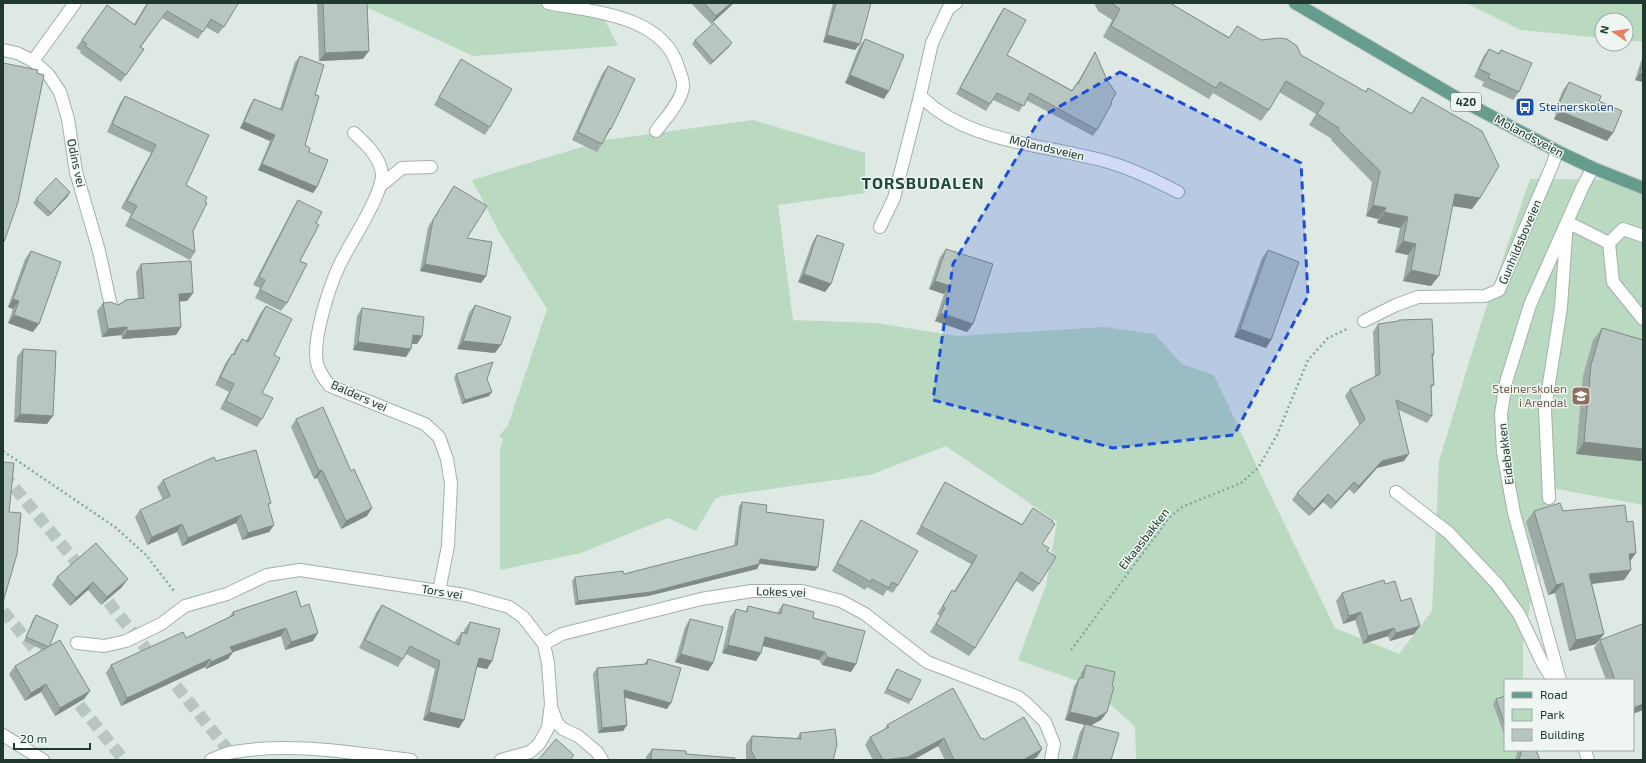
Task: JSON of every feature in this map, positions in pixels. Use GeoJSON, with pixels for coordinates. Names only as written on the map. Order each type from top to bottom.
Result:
{"type":"FeatureCollection","features":[{"type":"Feature","properties":{"kind":"main road","name":"Molandsveien"},"geometry":{"type":"LineString","coordinates":[[1295,3],[1459,99],[1557,151],[1593,168],[1643,188]]}},
{"type":"Feature","properties":{"kind":"street"},"geometry":{"type":"LineString","coordinates":[[33,61],[76,3]]}},
{"type":"Feature","properties":{"kind":"street"},"geometry":{"type":"LineString","coordinates":[[548,3],[626,18],[641,25],[661,39],[676,58],[684,87],[675,107],[656,131]]}},
{"type":"Feature","properties":{"kind":"street"},"geometry":{"type":"LineString","coordinates":[[880,227],[894,198],[932,42],[948,9],[956,3]]}},
{"type":"Feature","properties":{"kind":"street","name":"Odins vei"},"geometry":{"type":"LineString","coordinates":[[3,50],[17,53],[33,61],[48,74],[60,92],[68,119],[76,172],[99,251],[111,306]]}},
{"type":"Feature","properties":{"kind":"street","name":"Molandsveien"},"geometry":{"type":"LineString","coordinates":[[920,96],[937,110],[962,124],[988,135],[1108,162],[1146,175],[1178,192]]}},
{"type":"Feature","properties":{"kind":"street","name":"Balders vei"},"geometry":{"type":"LineString","coordinates":[[354,133],[368,146],[378,162],[382,175],[380,186],[367,217],[339,266],[325,306],[316,341],[317,362],[322,378],[330,386],[425,424],[439,437],[447,459],[451,484],[448,546],[439,591]]}},
{"type":"Feature","properties":{"kind":"street","name":"Gunhildsboveien"},"geometry":{"type":"LineString","coordinates":[[1364,321],[1396,305],[1418,297],[1485,296],[1499,290],[1557,151]]}},
{"type":"Feature","properties":{"kind":"street","name":"Balders vei"},"geometry":{"type":"LineString","coordinates":[[380,186],[402,168],[431,167]]}},
{"type":"Feature","properties":{"kind":"street","name":"Eidebakken"},"geometry":{"type":"LineString","coordinates":[[1560,679],[1514,513],[1503,452],[1501,414],[1506,382],[1530,305],[1593,168]]}},
{"type":"Feature","properties":{"kind":"street"},"geometry":{"type":"LineString","coordinates":[[1549,498],[1545,409],[1561,307],[1567,222],[1608,243]]}},
{"type":"Feature","properties":{"kind":"street"},"geometry":{"type":"LineString","coordinates":[[1608,243],[1623,229],[1643,236]]}},
{"type":"Feature","properties":{"kind":"street"},"geometry":{"type":"LineString","coordinates":[[1608,243],[1613,282],[1643,319]]}},
{"type":"Feature","properties":{"kind":"street"},"geometry":{"type":"LineString","coordinates":[[1396,492],[1450,533],[1497,584],[1519,614],[1543,664],[1552,679]]}},
{"type":"Feature","properties":{"kind":"street","name":"Tors vei"},"geometry":{"type":"LineString","coordinates":[[77,643],[104,646],[126,641],[161,624],[186,606],[227,594],[267,575],[300,570],[465,594],[509,607],[523,618],[544,644],[548,663],[551,704],[548,728],[539,744],[530,752],[501,760]]}},
{"type":"Feature","properties":{"kind":"street","name":"Lokes vei"},"geometry":{"type":"LineString","coordinates":[[544,644],[562,634],[701,599],[752,591],[802,591],[841,601],[865,614],[927,662],[1018,697],[1045,722],[1054,744],[1051,760]]}},
{"type":"Feature","properties":{"kind":"street"},"geometry":{"type":"LineString","coordinates":[[551,704],[557,723],[563,729],[578,736],[597,752],[602,760]]}},
{"type":"Feature","properties":{"kind":"street"},"geometry":{"type":"LineString","coordinates":[[3,735],[43,760]]}},
{"type":"Feature","properties":{"kind":"street"},"geometry":{"type":"LineString","coordinates":[[211,760],[233,752],[276,748],[348,752],[411,760]]}},
{"type":"Feature","properties":{"kind":"path","name":"Eikaasbakken"},"geometry":{"type":"LineString","coordinates":[[1071,650],[1169,518],[1182,507],[1241,483],[1258,468],[1277,435],[1308,360],[1328,338],[1364,321]]}},
{"type":"Feature","properties":{"kind":"path"},"geometry":{"type":"LineString","coordinates":[[3,450],[115,527],[146,555],[186,606]]}},
{"type":"Feature","properties":{"kind":"highlighted area"},"geometry":{"type":"Polygon","coordinates":[[[1120,72],[1301,163],[1308,296],[1234,435],[1113,448],[933,400],[953,264],[1041,117],[1120,72]]]}},
{"type":"Feature","properties":{"kind":"green space"},"geometry":{"type":"Polygon","coordinates":[[[338,3],[565,3],[602,15],[618,46],[473,56],[371,9],[338,3]]]}},
{"type":"Feature","properties":{"kind":"green space"},"geometry":{"type":"Polygon","coordinates":[[[1466,3],[1643,3],[1643,42],[1634,41],[1634,12],[1594,12],[1594,37],[1521,30],[1466,3]]]}},
{"type":"Feature","properties":{"kind":"green space"},"geometry":{"type":"Polygon","coordinates":[[[753,120],[865,153],[865,193],[778,205],[793,320],[876,323],[956,336],[1105,327],[1154,334],[1182,364],[1214,375],[1335,628],[1399,654],[1432,611],[1439,461],[1482,320],[1530,179],[1643,180],[1643,505],[1552,488],[1523,643],[1523,679],[1504,679],[1504,751],[1524,751],[1524,760],[1136,760],[1135,726],[1086,684],[1018,660],[1046,585],[1057,522],[946,446],[870,475],[722,496],[715,499],[696,531],[668,518],[581,553],[500,570],[500,450],[503,439],[499,436],[508,425],[547,309],[499,232],[472,180],[605,140],[753,120]]]}},
{"type":"Feature","properties":{"kind":"building"},"geometry":{"type":"Polygon","coordinates":[[[148,3],[238,4],[224,27],[211,19],[203,32],[167,11],[140,47],[144,49],[126,75],[85,46],[87,44],[82,40],[107,5],[135,25],[148,3]]]}},
{"type":"Feature","properties":{"kind":"building"},"geometry":{"type":"Polygon","coordinates":[[[323,3],[367,3],[369,51],[325,53],[323,3]]]}},
{"type":"Feature","properties":{"kind":"building"},"geometry":{"type":"Polygon","coordinates":[[[704,3],[731,3],[716,16],[704,3]]]}},
{"type":"Feature","properties":{"kind":"building"},"geometry":{"type":"Polygon","coordinates":[[[836,3],[871,3],[860,44],[827,35],[836,3]]]}},
{"type":"Feature","properties":{"kind":"building"},"geometry":{"type":"Polygon","coordinates":[[[1111,3],[1170,3],[1229,38],[1237,26],[1261,40],[1279,38],[1287,39],[1297,46],[1301,55],[1366,92],[1368,88],[1412,114],[1422,97],[1482,131],[1499,166],[1480,198],[1455,194],[1439,276],[1411,270],[1416,244],[1403,241],[1408,217],[1384,212],[1386,208],[1373,205],[1380,171],[1338,130],[1339,128],[1317,114],[1324,103],[1286,81],[1269,110],[1220,82],[1216,88],[1111,26],[1120,9],[1111,3]]]}},
{"type":"Feature","properties":{"kind":"building"},"geometry":{"type":"Polygon","coordinates":[[[1004,8],[1026,20],[1007,55],[1072,91],[1077,83],[1078,84],[1095,52],[1107,80],[1116,93],[1097,130],[1030,93],[1024,106],[997,93],[990,104],[960,88],[1004,8]]]}},
{"type":"Feature","properties":{"kind":"building"},"geometry":{"type":"Polygon","coordinates":[[[714,23],[732,43],[713,61],[695,40],[714,23]]]}},
{"type":"Feature","properties":{"kind":"building"},"geometry":{"type":"Polygon","coordinates":[[[865,39],[904,55],[889,91],[850,75],[865,39]]]}},
{"type":"Feature","properties":{"kind":"building"},"geometry":{"type":"Polygon","coordinates":[[[1489,49],[1499,54],[1501,50],[1532,63],[1519,92],[1488,78],[1490,74],[1479,69],[1489,49]]]}},
{"type":"Feature","properties":{"kind":"building"},"geometry":{"type":"Polygon","coordinates":[[[300,56],[324,65],[315,95],[319,96],[305,145],[310,148],[309,152],[328,160],[317,187],[262,164],[275,135],[244,122],[254,99],[282,110],[300,56]]]}},
{"type":"Feature","properties":{"kind":"building"},"geometry":{"type":"Polygon","coordinates":[[[461,59],[512,89],[490,127],[439,97],[461,59]]]}},
{"type":"Feature","properties":{"kind":"building"},"geometry":{"type":"Polygon","coordinates":[[[3,63],[38,70],[37,73],[44,75],[18,202],[4,242],[3,241],[3,63]]]}},
{"type":"Feature","properties":{"kind":"building"},"geometry":{"type":"Polygon","coordinates":[[[1643,63],[1643,74],[1640,73],[1643,63]]]}},
{"type":"Feature","properties":{"kind":"building"},"geometry":{"type":"Polygon","coordinates":[[[608,66],[635,79],[611,129],[610,128],[602,144],[578,132],[608,66]]]}},
{"type":"Feature","properties":{"kind":"building"},"geometry":{"type":"Polygon","coordinates":[[[1569,82],[1601,96],[1599,101],[1622,111],[1613,133],[1560,111],[1562,105],[1559,104],[1569,82]]]}},
{"type":"Feature","properties":{"kind":"building"},"geometry":{"type":"Polygon","coordinates":[[[125,96],[209,135],[186,185],[207,197],[205,202],[207,203],[193,231],[195,252],[130,218],[137,206],[127,201],[156,145],[112,124],[125,96]]]}},
{"type":"Feature","properties":{"kind":"building"},"geometry":{"type":"Polygon","coordinates":[[[56,178],[70,192],[51,213],[36,199],[56,178]]]}},
{"type":"Feature","properties":{"kind":"building"},"geometry":{"type":"Polygon","coordinates":[[[454,186],[487,206],[467,238],[492,242],[486,276],[425,264],[433,220],[454,186]]]}},
{"type":"Feature","properties":{"kind":"building"},"geometry":{"type":"Polygon","coordinates":[[[298,200],[322,212],[316,223],[319,225],[300,261],[307,264],[287,303],[260,290],[265,280],[259,277],[298,200]]]}},
{"type":"Feature","properties":{"kind":"building"},"geometry":{"type":"Polygon","coordinates":[[[817,235],[844,244],[831,284],[804,274],[817,235]]]}},
{"type":"Feature","properties":{"kind":"building"},"geometry":{"type":"Polygon","coordinates":[[[946,249],[993,264],[973,324],[941,313],[950,286],[935,281],[946,249]]]}},
{"type":"Feature","properties":{"kind":"building"},"geometry":{"type":"Polygon","coordinates":[[[1268,250],[1299,262],[1271,340],[1240,329],[1268,250]]]}},
{"type":"Feature","properties":{"kind":"building"},"geometry":{"type":"Polygon","coordinates":[[[31,251],[61,262],[39,324],[14,315],[19,301],[13,299],[31,251]]]}},
{"type":"Feature","properties":{"kind":"building"},"geometry":{"type":"Polygon","coordinates":[[[191,261],[193,293],[179,294],[181,327],[127,331],[127,327],[108,329],[103,303],[111,302],[118,305],[125,300],[144,298],[141,264],[191,261]]]}},
{"type":"Feature","properties":{"kind":"building"},"geometry":{"type":"Polygon","coordinates":[[[475,305],[511,317],[501,345],[463,341],[475,305]]]}},
{"type":"Feature","properties":{"kind":"building"},"geometry":{"type":"Polygon","coordinates":[[[266,306],[292,319],[274,355],[280,358],[262,393],[273,398],[262,419],[226,401],[234,384],[220,377],[242,339],[248,342],[266,306]]]}},
{"type":"Feature","properties":{"kind":"building"},"geometry":{"type":"Polygon","coordinates":[[[362,308],[424,317],[422,336],[413,335],[411,349],[358,342],[362,308]]]}},
{"type":"Feature","properties":{"kind":"building"},"geometry":{"type":"Polygon","coordinates":[[[1432,319],[1434,385],[1431,385],[1432,416],[1396,400],[1409,454],[1382,461],[1359,486],[1354,482],[1336,502],[1328,494],[1314,509],[1297,493],[1365,419],[1350,389],[1380,374],[1378,324],[1399,320],[1432,319]]]}},
{"type":"Feature","properties":{"kind":"building"},"geometry":{"type":"Polygon","coordinates":[[[1602,328],[1643,340],[1643,449],[1584,442],[1591,365],[1602,328]]]}},
{"type":"Feature","properties":{"kind":"building"},"geometry":{"type":"Polygon","coordinates":[[[23,349],[56,351],[53,416],[20,414],[23,349]]]}},
{"type":"Feature","properties":{"kind":"building"},"geometry":{"type":"Polygon","coordinates":[[[493,362],[487,379],[492,392],[465,400],[456,374],[493,362]]]}},
{"type":"Feature","properties":{"kind":"building"},"geometry":{"type":"Polygon","coordinates":[[[323,407],[351,471],[354,469],[372,508],[346,521],[322,470],[319,471],[296,419],[323,407]]]}},
{"type":"Feature","properties":{"kind":"building"},"geometry":{"type":"Polygon","coordinates":[[[256,450],[271,503],[268,504],[274,525],[248,533],[241,515],[188,538],[182,524],[152,537],[140,510],[170,496],[163,480],[214,457],[216,461],[256,450]]]}},
{"type":"Feature","properties":{"kind":"building"},"geometry":{"type":"Polygon","coordinates":[[[3,462],[14,463],[9,512],[21,513],[17,554],[3,602],[3,462]]]}},
{"type":"Feature","properties":{"kind":"building"},"geometry":{"type":"Polygon","coordinates":[[[945,482],[1022,525],[1033,508],[1053,521],[1052,522],[1055,524],[1042,544],[1049,548],[1047,551],[1056,557],[1039,584],[1021,572],[975,648],[936,624],[945,608],[943,606],[952,590],[955,592],[977,556],[921,526],[945,482]]]}},
{"type":"Feature","properties":{"kind":"building"},"geometry":{"type":"Polygon","coordinates":[[[742,502],[767,505],[766,512],[824,520],[818,567],[760,559],[759,564],[651,592],[578,601],[575,577],[623,571],[624,574],[737,545],[742,502]]]}},
{"type":"Feature","properties":{"kind":"building"},"geometry":{"type":"Polygon","coordinates":[[[1560,503],[1563,511],[1625,505],[1627,522],[1633,521],[1636,553],[1629,554],[1631,570],[1589,574],[1604,634],[1576,640],[1563,583],[1556,585],[1534,511],[1560,503]]]}},
{"type":"Feature","properties":{"kind":"building"},"geometry":{"type":"Polygon","coordinates":[[[861,520],[918,551],[898,585],[892,582],[889,588],[872,579],[871,582],[837,563],[861,520]]]}},
{"type":"Feature","properties":{"kind":"building"},"geometry":{"type":"Polygon","coordinates":[[[96,543],[128,579],[107,597],[93,582],[76,598],[57,577],[96,543]]]}},
{"type":"Feature","properties":{"kind":"building"},"geometry":{"type":"Polygon","coordinates":[[[1384,580],[1385,584],[1395,581],[1401,601],[1411,598],[1420,626],[1396,633],[1394,628],[1368,636],[1361,612],[1349,616],[1342,593],[1384,580]]]}},
{"type":"Feature","properties":{"kind":"building"},"geometry":{"type":"Polygon","coordinates":[[[296,591],[301,607],[309,604],[318,633],[291,642],[286,628],[230,647],[233,652],[211,662],[210,659],[127,698],[111,665],[183,632],[186,638],[234,615],[233,612],[296,591]]]}},
{"type":"Feature","properties":{"kind":"building"},"geometry":{"type":"Polygon","coordinates":[[[783,604],[814,612],[813,618],[865,631],[856,664],[827,657],[825,652],[765,637],[761,653],[728,645],[736,609],[747,612],[748,606],[781,614],[783,604]]]}},
{"type":"Feature","properties":{"kind":"building"},"geometry":{"type":"Polygon","coordinates":[[[382,605],[459,645],[462,632],[467,634],[470,622],[500,629],[492,661],[479,658],[464,720],[429,712],[440,661],[410,646],[403,659],[365,640],[382,605]]]}},
{"type":"Feature","properties":{"kind":"building"},"geometry":{"type":"Polygon","coordinates":[[[36,615],[58,625],[49,647],[26,637],[36,615]]]}},
{"type":"Feature","properties":{"kind":"building"},"geometry":{"type":"Polygon","coordinates":[[[690,619],[723,627],[713,663],[681,654],[690,619]]]}},
{"type":"Feature","properties":{"kind":"building"},"geometry":{"type":"Polygon","coordinates":[[[1642,624],[1643,704],[1634,708],[1634,679],[1615,679],[1600,640],[1642,624]]]}},
{"type":"Feature","properties":{"kind":"building"},"geometry":{"type":"Polygon","coordinates":[[[60,640],[90,691],[60,708],[46,684],[31,693],[15,666],[60,640]]]}},
{"type":"Feature","properties":{"kind":"building"},"geometry":{"type":"Polygon","coordinates":[[[648,659],[681,668],[671,703],[624,690],[627,725],[602,728],[597,668],[647,664],[648,659]]]}},
{"type":"Feature","properties":{"kind":"building"},"geometry":{"type":"Polygon","coordinates":[[[1086,665],[1115,672],[1112,686],[1114,687],[1107,712],[1096,718],[1070,712],[1079,678],[1083,678],[1086,665]]]}},
{"type":"Feature","properties":{"kind":"building"},"geometry":{"type":"Polygon","coordinates":[[[897,669],[921,680],[911,700],[887,689],[897,669]]]}},
{"type":"Feature","properties":{"kind":"building"},"geometry":{"type":"Polygon","coordinates":[[[953,688],[981,739],[983,738],[984,740],[1024,717],[1042,749],[1023,760],[954,760],[944,738],[908,757],[883,760],[870,737],[889,727],[887,725],[953,688]]]}},
{"type":"Feature","properties":{"kind":"building"},"geometry":{"type":"Polygon","coordinates":[[[1504,696],[1504,722],[1496,699],[1504,696]]]}},
{"type":"Feature","properties":{"kind":"building"},"geometry":{"type":"Polygon","coordinates":[[[1085,724],[1119,733],[1111,760],[1076,760],[1085,724]]]}},
{"type":"Feature","properties":{"kind":"building"},"geometry":{"type":"Polygon","coordinates":[[[835,729],[837,745],[833,760],[756,760],[751,750],[752,736],[801,739],[800,733],[835,729]]]}},
{"type":"Feature","properties":{"kind":"building"},"geometry":{"type":"Polygon","coordinates":[[[556,739],[574,755],[570,760],[538,760],[556,739]]]}},
{"type":"Feature","properties":{"kind":"building"},"geometry":{"type":"Polygon","coordinates":[[[652,749],[686,751],[686,754],[735,758],[735,760],[651,760],[652,749]]]}},
{"type":"Feature","properties":{"kind":"building"},"geometry":{"type":"Polygon","coordinates":[[[1522,751],[1536,751],[1540,760],[1519,760],[1522,751]]]}},
{"type":"Feature","properties":{"kind":"tunnel"},"geometry":{"type":"LineString","coordinates":[[3,474],[86,574]]}},
{"type":"Feature","properties":{"kind":"tunnel"},"geometry":{"type":"LineString","coordinates":[[97,588],[236,760]]}},
{"type":"Feature","properties":{"kind":"tunnel"},"geometry":{"type":"LineString","coordinates":[[3,611],[48,665]]}},
{"type":"Feature","properties":{"kind":"tunnel"},"geometry":{"type":"LineString","coordinates":[[68,691],[124,760]]}},
{"type":"Feature","properties":{"kind":"place","name":"Steinerskolen"},"geometry":{"type":"Point","coordinates":[1525,107]}},
{"type":"Feature","properties":{"kind":"place","name":"Steinerskolen i Arendal"},"geometry":{"type":"Point","coordinates":[1581,396]}},
{"type":"Feature","properties":{"kind":"district","name":"TORSBUDALEN"},"geometry":{"type":"Point","coordinates":[923,183]}}]}
